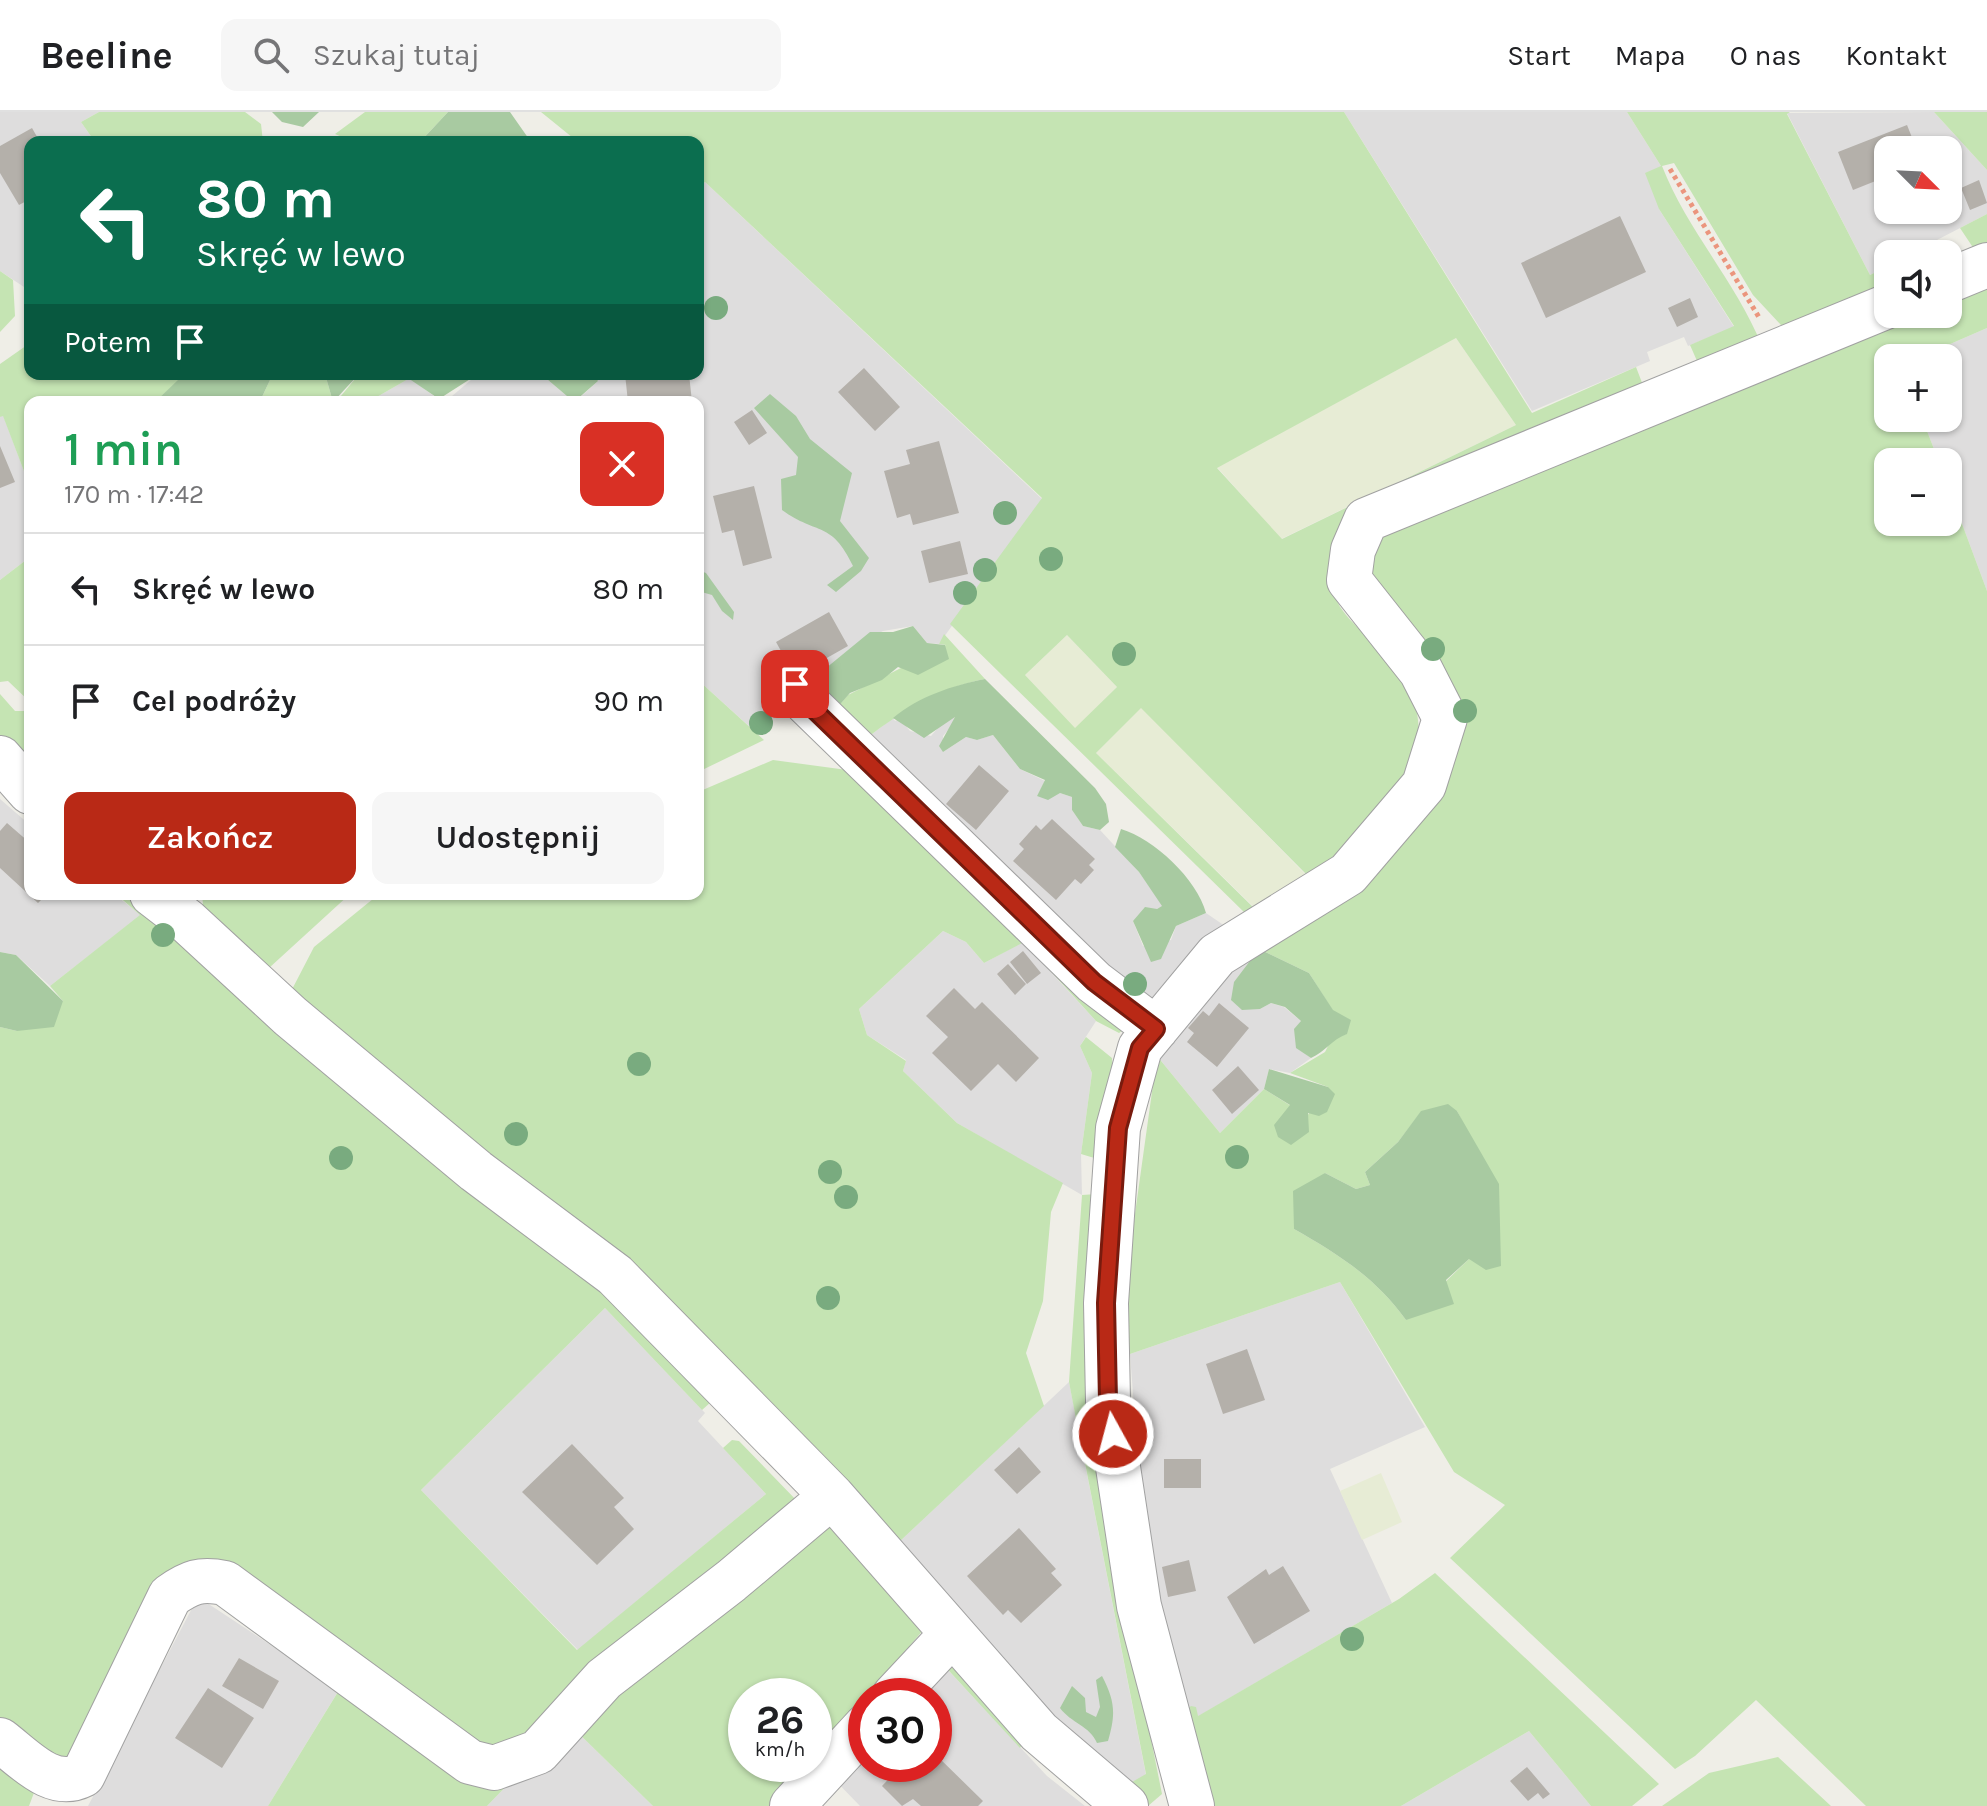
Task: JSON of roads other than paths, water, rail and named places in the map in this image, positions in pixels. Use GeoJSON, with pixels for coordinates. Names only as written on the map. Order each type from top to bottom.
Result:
{"type":"FeatureCollection","features":[{"type":"Feature","properties":{"kind":"street"},"geometry":{"type":"LineString","coordinates":[[1962,275],[1987,265]]}},
{"type":"Feature","properties":{"kind":"street"},"geometry":{"type":"LineString","coordinates":[[1192,1806],[1139,1606],[1108,1401],[1106,1303],[1118,1128],[1140,1048],[1217,955],[1348,874],[1424,785],[1445,718],[1421,671],[1349,580],[1353,550],[1366,520],[1874,312]]}},
{"type":"Feature","properties":{"kind":"street"},"geometry":{"type":"LineString","coordinates":[[795,684],[807,703],[1094,982],[1156,1029]]}},
{"type":"Feature","properties":{"kind":"street"},"geometry":{"type":"LineString","coordinates":[[0,758],[24,785]]}},
{"type":"Feature","properties":{"kind":"street"},"geometry":{"type":"LineString","coordinates":[[160,900],[187,921],[290,1016],[476,1171],[615,1275],[832,1496],[1039,1732],[1126,1806]]}},
{"type":"Feature","properties":{"kind":"street"},"geometry":{"type":"LineString","coordinates":[[0,1740],[54,1780],[75,1779],[83,1775],[170,1596],[190,1582],[206,1579],[225,1583],[470,1762],[494,1768],[521,1761],[538,1752],[604,1679],[731,1581],[832,1496]]}},
{"type":"Feature","properties":{"kind":"street"},"geometry":{"type":"LineString","coordinates":[[911,1678],[952,1634]]}},
{"type":"Feature","properties":{"kind":"street"},"geometry":{"type":"LineString","coordinates":[[792,1806],[848,1745]]}}]}
